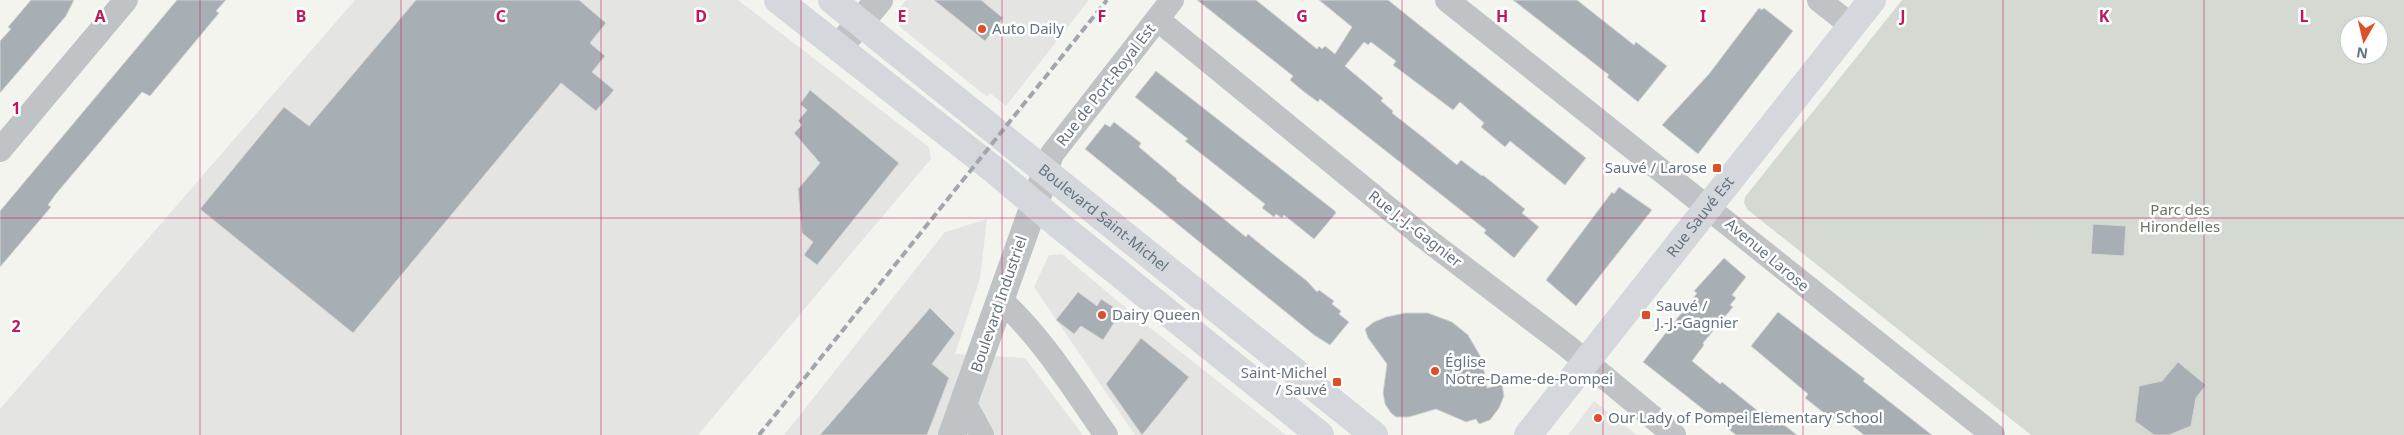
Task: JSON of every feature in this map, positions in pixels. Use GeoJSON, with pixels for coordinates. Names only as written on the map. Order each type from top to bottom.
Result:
{"type":"FeatureCollection","features":[{"type":"Feature","properties":{"kind":"main road","name":"Boulevard Saint-Michel"},"geometry":{"type":"LineString","coordinates":[[778,0],[839,47],[1320,435]]}},
{"type":"Feature","properties":{"kind":"main road","name":"Boulevard Saint-Michel"},"geometry":{"type":"LineString","coordinates":[[832,0],[1374,435]]}},
{"type":"Feature","properties":{"kind":"main road","name":"Rue Sauvé Est"},"geometry":{"type":"LineString","coordinates":[[1528,435],[1872,0]]}},
{"type":"Feature","properties":{"kind":"street"},"geometry":{"type":"LineString","coordinates":[[0,150],[126,0]]}},
{"type":"Feature","properties":{"kind":"street"},"geometry":{"type":"LineString","coordinates":[[839,47],[879,0]]}},
{"type":"Feature","properties":{"kind":"street","name":"Rue de Port-Royal Est"},"geometry":{"type":"LineString","coordinates":[[1046,172],[1052,154],[1172,0]]}},
{"type":"Feature","properties":{"kind":"street","name":"Avenue Larose"},"geometry":{"type":"LineString","coordinates":[[1447,0],[1709,206],[1808,289],[1993,435]]}},
{"type":"Feature","properties":{"kind":"street"},"geometry":{"type":"LineString","coordinates":[[1819,0],[1852,26]]}},
{"type":"Feature","properties":{"kind":"street","name":"Rue J.-J.-Gagnier"},"geometry":{"type":"LineString","coordinates":[[1157,19],[1421,235],[1586,361],[1674,435]]}},
{"type":"Feature","properties":{"kind":"street","name":"Boulevard Industriel"},"geometry":{"type":"LineString","coordinates":[[952,435],[1046,172]]}},
{"type":"Feature","properties":{"kind":"street"},"geometry":{"type":"LineString","coordinates":[[1001,300],[1028,325],[1068,378],[1106,435]]}},
{"type":"Feature","properties":{"kind":"street"},"geometry":{"type":"LineString","coordinates":[[964,402],[982,435]]}},
{"type":"Feature","properties":{"kind":"shaded area"},"geometry":{"type":"Polygon","coordinates":[[[355,0],[738,0],[929,147],[931,159],[698,435],[0,435],[0,409],[355,0]]]}},
{"type":"Feature","properties":{"kind":"shaded area"},"geometry":{"type":"Polygon","coordinates":[[[906,0],[1089,0],[1006,106],[990,93],[987,97],[900,27],[895,14],[906,0]]]}},
{"type":"Feature","properties":{"kind":"shaded area"},"geometry":{"type":"Polygon","coordinates":[[[987,219],[980,279],[955,354],[1025,358],[1083,435],[784,435],[945,232],[987,219]]]}},
{"type":"Feature","properties":{"kind":"shaded area"},"geometry":{"type":"Polygon","coordinates":[[[1062,254],[1139,319],[1286,435],[1135,435],[1034,287],[1049,255],[1062,254]]]}},
{"type":"Feature","properties":{"kind":"shaded area","name":"Our Lady of Pompei Elementary School"},"geometry":{"type":"Polygon","coordinates":[[[1594,401],[1637,435],[1568,435],[1594,401]]]}},
{"type":"Feature","properties":{"kind":"green space","name":"Parc des Hirondelles"},"geometry":{"type":"Polygon","coordinates":[[[1902,0],[2404,0],[2404,435],[2031,435],[1748,210],[1744,203],[1745,197],[1902,0]]]}},
{"type":"Feature","properties":{"kind":"building"},"geometry":{"type":"Polygon","coordinates":[[[31,0],[74,0],[66,16],[0,93],[0,41],[11,29],[8,27],[31,0]]]}},
{"type":"Feature","properties":{"kind":"building"},"geometry":{"type":"Polygon","coordinates":[[[177,0],[226,0],[216,11],[219,13],[150,96],[142,92],[55,195],[48,205],[51,207],[0,267],[0,211],[177,0]]]}},
{"type":"Feature","properties":{"kind":"building"},"geometry":{"type":"Polygon","coordinates":[[[416,0],[579,0],[606,23],[590,43],[605,56],[592,72],[614,90],[596,111],[561,83],[353,333],[200,209],[284,107],[309,126],[416,0]]]}},
{"type":"Feature","properties":{"kind":"building","name":"Auto Daily"},"geometry":{"type":"Polygon","coordinates":[[[934,0],[981,0],[1003,18],[985,41],[934,0]]]}},
{"type":"Feature","properties":{"kind":"building"},"geometry":{"type":"Polygon","coordinates":[[[1197,0],[1256,0],[1317,49],[1319,46],[1322,49],[1325,46],[1335,54],[1352,27],[1319,0],[1388,0],[1586,158],[1565,185],[1510,141],[1505,147],[1481,127],[1484,123],[1460,102],[1453,110],[1393,65],[1396,61],[1371,42],[1368,45],[1364,42],[1345,66],[1383,98],[1381,101],[1393,111],[1392,113],[1457,165],[1461,160],[1525,209],[1522,213],[1539,227],[1514,258],[1484,233],[1486,230],[1320,99],[1318,102],[1303,91],[1290,80],[1293,76],[1197,0]]]}},
{"type":"Feature","properties":{"kind":"building"},"geometry":{"type":"Polygon","coordinates":[[[1513,0],[1577,0],[1634,45],[1636,42],[1667,66],[1638,102],[1607,77],[1609,75],[1513,0]]]}},
{"type":"Feature","properties":{"kind":"building"},"geometry":{"type":"Polygon","coordinates":[[[1759,8],[1762,10],[1764,8],[1793,31],[1698,154],[1662,125],[1709,74],[1759,8]]]}},
{"type":"Feature","properties":{"kind":"building"},"geometry":{"type":"Polygon","coordinates":[[[1156,71],[1335,211],[1336,213],[1314,239],[1284,215],[1282,218],[1276,214],[1274,217],[1262,208],[1265,204],[1185,141],[1188,139],[1135,97],[1156,71]]]}},
{"type":"Feature","properties":{"kind":"building"},"geometry":{"type":"Polygon","coordinates":[[[810,90],[899,163],[817,265],[804,255],[813,242],[802,233],[798,189],[820,163],[794,133],[802,125],[798,121],[807,110],[800,104],[810,90]]]}},
{"type":"Feature","properties":{"kind":"building"},"geometry":{"type":"Polygon","coordinates":[[[1114,122],[1141,143],[1139,147],[1176,180],[1246,237],[1248,234],[1307,281],[1317,292],[1319,290],[1334,301],[1332,304],[1341,311],[1339,314],[1349,322],[1330,345],[1314,335],[1085,149],[1105,124],[1110,127],[1114,122]]]}},
{"type":"Feature","properties":{"kind":"building"},"geometry":{"type":"Polygon","coordinates":[[[1619,187],[1652,210],[1576,306],[1546,280],[1612,192],[1614,194],[1619,187]]]}},
{"type":"Feature","properties":{"kind":"building"},"geometry":{"type":"Polygon","coordinates":[[[2093,224],[2126,226],[2124,256],[2091,254],[2093,224]]]}},
{"type":"Feature","properties":{"kind":"building"},"geometry":{"type":"Polygon","coordinates":[[[1724,258],[1746,277],[1732,295],[1736,298],[1730,305],[1733,307],[1703,343],[1704,345],[1692,361],[1763,415],[1766,411],[1797,435],[1736,435],[1643,362],[1697,293],[1694,291],[1724,258]]]}},
{"type":"Feature","properties":{"kind":"building"},"geometry":{"type":"Polygon","coordinates":[[[1078,292],[1097,306],[1101,299],[1121,312],[1103,340],[1081,326],[1074,334],[1056,320],[1078,292]]]}},
{"type":"Feature","properties":{"kind":"building"},"geometry":{"type":"Polygon","coordinates":[[[930,308],[955,333],[932,364],[949,378],[927,435],[820,435],[930,308]]]}},
{"type":"Feature","properties":{"kind":"building"},"geometry":{"type":"Polygon","coordinates":[[[1778,312],[1865,379],[1863,381],[1932,435],[1864,435],[1837,414],[1833,420],[1805,398],[1808,394],[1751,346],[1778,312]]]}},
{"type":"Feature","properties":{"kind":"building","name":"Église Notre-Dame-de-Pompei"},"geometry":{"type":"Polygon","coordinates":[[[1405,313],[1428,313],[1452,322],[1468,335],[1482,359],[1487,388],[1502,384],[1504,396],[1499,408],[1490,420],[1479,424],[1476,419],[1466,422],[1436,409],[1409,417],[1396,417],[1391,413],[1385,404],[1383,393],[1387,364],[1368,338],[1365,329],[1374,322],[1386,317],[1405,313]]]}},
{"type":"Feature","properties":{"kind":"building"},"geometry":{"type":"Polygon","coordinates":[[[1141,338],[1189,377],[1142,435],[1106,384],[1141,338]]]}},
{"type":"Feature","properties":{"kind":"building"},"geometry":{"type":"Polygon","coordinates":[[[2178,362],[2206,385],[2196,398],[2191,426],[2169,435],[2154,435],[2135,421],[2139,386],[2162,381],[2178,362]]]}},
{"type":"Feature","properties":{"kind":"railway"},"geometry":{"type":"LineString","coordinates":[[759,435],[1107,0]]}},
{"type":"Feature","properties":{"kind":"place","name":"Auto Daily"},"geometry":{"type":"Point","coordinates":[982,29]}},
{"type":"Feature","properties":{"kind":"place","name":"Sauvé / Larose"},"geometry":{"type":"Point","coordinates":[1717,168]}},
{"type":"Feature","properties":{"kind":"place","name":"Dairy Queen"},"geometry":{"type":"Point","coordinates":[1102,315]}},
{"type":"Feature","properties":{"kind":"place","name":"Sauvé / J.-J.-Gagnier"},"geometry":{"type":"Point","coordinates":[1646,315]}},
{"type":"Feature","properties":{"kind":"place","name":"Église Notre-Dame-de-Pompei"},"geometry":{"type":"Point","coordinates":[1435,371]}},
{"type":"Feature","properties":{"kind":"place","name":"Saint-Michel / Sauvé"},"geometry":{"type":"Point","coordinates":[1337,382]}},
{"type":"Feature","properties":{"kind":"place","name":"Our Lady of Pompei Elementary School"},"geometry":{"type":"Point","coordinates":[1598,418]}}]}
